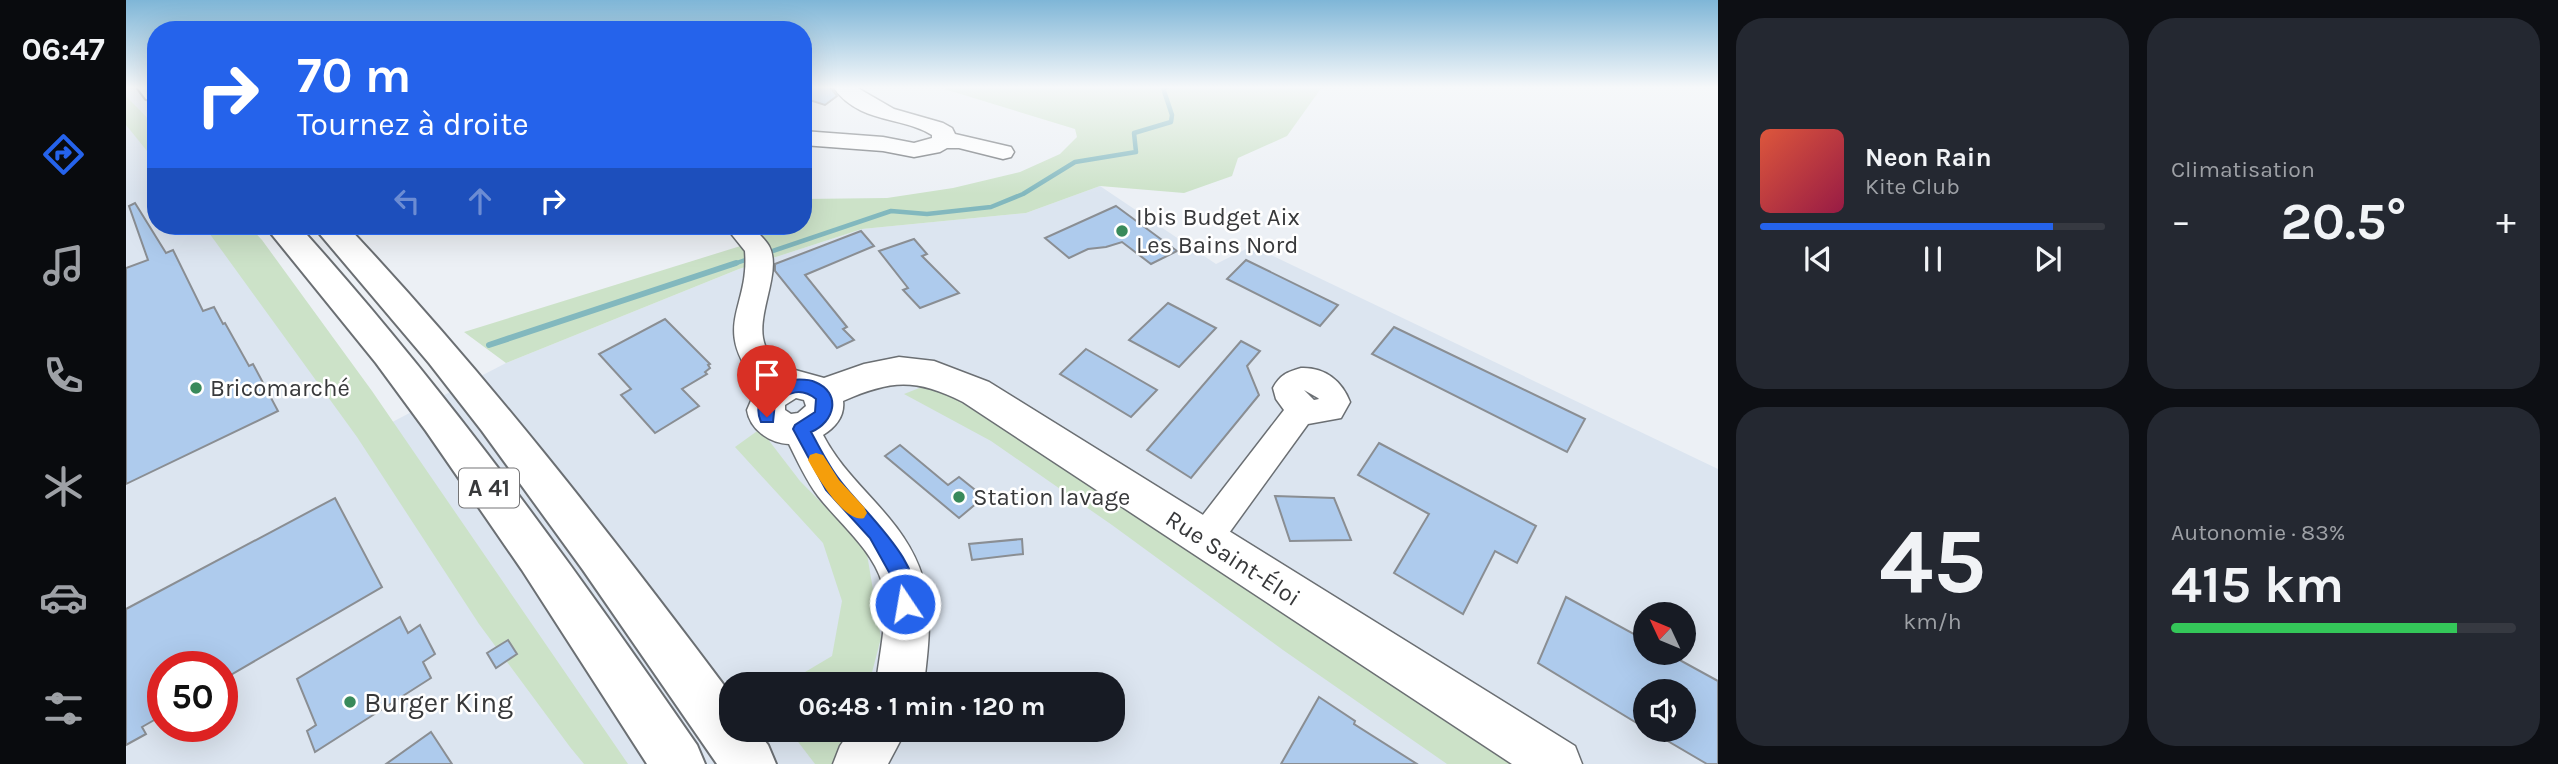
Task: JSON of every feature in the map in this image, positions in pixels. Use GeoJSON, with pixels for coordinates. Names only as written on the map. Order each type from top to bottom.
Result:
{"type":"FeatureCollection","features":[{"type":"Feature","properties":{"kind":"highway","name":"A 41"},"geometry":{"type":"LineString","coordinates":[[289,235],[389,353],[491,489],[678,764]]}},
{"type":"Feature","properties":{"kind":"highway","name":"A 41"},"geometry":{"type":"LineString","coordinates":[[337,235],[426,335],[478,399],[645,619],[749,764]]}},
{"type":"Feature","properties":{"kind":"main road","name":"Rue Saint-Éloi"},"geometry":{"type":"LineString","coordinates":[[811,412],[869,374],[891,370],[919,370],[944,375],[976,392],[1558,764]]}},
{"type":"Feature","properties":{"kind":"main road"},"geometry":{"type":"LineString","coordinates":[[779,389],[803,385],[833,485],[876,533],[904,580],[907,628],[902,672]]}},
{"type":"Feature","properties":{"kind":"main road"},"geometry":{"type":"LineString","coordinates":[[858,764],[873,742]]}},
{"type":"Feature","properties":{"kind":"street"},"geometry":{"type":"LineString","coordinates":[[926,123],[944,133],[942,141]]}},
{"type":"Feature","properties":{"kind":"street"},"geometry":{"type":"LineString","coordinates":[[812,139],[883,144],[915,150],[932,147],[942,141],[959,141],[1003,152]]}},
{"type":"Feature","properties":{"kind":"street"},"geometry":{"type":"LineString","coordinates":[[744,235],[759,254],[746,324],[746,339],[764,373],[779,389]]}},
{"type":"Feature","properties":{"kind":"street"},"geometry":{"type":"LineString","coordinates":[[1204,540],[1302,409]]}},
{"type":"Feature","properties":{"kind":"shaded area"},"geometry":{"type":"Polygon","coordinates":[[[126,123],[147,123],[147,235],[233,235],[373,432],[506,363],[739,269],[862,229],[1026,213],[1100,186],[1216,264],[1252,246],[1718,469],[1718,764],[126,764],[126,123]]]}},
{"type":"Feature","properties":{"kind":"green space"},"geometry":{"type":"Polygon","coordinates":[[[126,123],[147,123],[147,151],[126,123]]]}},
{"type":"Feature","properties":{"kind":"green space"},"geometry":{"type":"Polygon","coordinates":[[[1054,123],[1297,123],[1287,136],[1238,158],[1232,176],[1184,193],[1100,186],[1026,213],[862,229],[739,269],[506,363],[464,332],[763,239],[759,235],[812,235],[812,199],[887,198],[953,188],[1020,172],[1060,154],[1077,137],[1075,129],[1054,123]]]}},
{"type":"Feature","properties":{"kind":"green space"},"geometry":{"type":"Polygon","coordinates":[[[211,235],[257,235],[262,240],[372,391],[628,764],[584,764],[479,624],[357,437],[211,235]]]}},
{"type":"Feature","properties":{"kind":"green space"},"geometry":{"type":"Polygon","coordinates":[[[927,385],[944,392],[1142,513],[1530,764],[1447,764],[991,441],[904,394],[927,385]]]}},
{"type":"Feature","properties":{"kind":"green space"},"geometry":{"type":"Polygon","coordinates":[[[760,429],[800,481],[866,548],[881,638],[872,672],[805,672],[832,656],[842,601],[823,543],[735,447],[760,429]]]}},
{"type":"Feature","properties":{"kind":"green space"},"geometry":{"type":"Polygon","coordinates":[[[798,742],[847,742],[836,764],[815,764],[798,742]]]}},
{"type":"Feature","properties":{"kind":"building","name":"Bricomarché"},"geometry":{"type":"Polygon","coordinates":[[[135,203],[147,222],[147,235],[155,235],[166,253],[173,250],[203,311],[214,307],[249,366],[253,364],[278,411],[126,484],[126,268],[148,260],[129,206],[135,203]]]}},
{"type":"Feature","properties":{"kind":"building","name":"Ibis Budget Aix Les Bains Nord"},"geometry":{"type":"Polygon","coordinates":[[[1116,206],[1177,251],[1151,264],[1122,242],[1088,249],[1069,258],[1045,238],[1116,206]]]}},
{"type":"Feature","properties":{"kind":"building"},"geometry":{"type":"Polygon","coordinates":[[[861,231],[874,246],[805,275],[847,327],[843,329],[854,340],[837,348],[775,271],[775,264],[861,231]]]}},
{"type":"Feature","properties":{"kind":"building"},"geometry":{"type":"Polygon","coordinates":[[[914,239],[927,254],[922,256],[959,293],[920,308],[903,290],[908,288],[879,251],[914,239]]]}},
{"type":"Feature","properties":{"kind":"building"},"geometry":{"type":"Polygon","coordinates":[[[1246,260],[1338,305],[1320,326],[1227,279],[1246,260]]]}},
{"type":"Feature","properties":{"kind":"building"},"geometry":{"type":"Polygon","coordinates":[[[1168,303],[1216,328],[1179,367],[1129,340],[1168,303]]]}},
{"type":"Feature","properties":{"kind":"building"},"geometry":{"type":"Polygon","coordinates":[[[665,319],[710,364],[710,368],[705,372],[707,374],[682,389],[699,406],[655,433],[621,395],[631,389],[599,354],[665,319]]]}},
{"type":"Feature","properties":{"kind":"building"},"geometry":{"type":"Polygon","coordinates":[[[1394,327],[1585,419],[1567,452],[1372,354],[1394,327]]]}},
{"type":"Feature","properties":{"kind":"building"},"geometry":{"type":"Polygon","coordinates":[[[1241,341],[1260,351],[1247,366],[1259,395],[1191,478],[1147,450],[1241,341]]]}},
{"type":"Feature","properties":{"kind":"building"},"geometry":{"type":"Polygon","coordinates":[[[1086,349],[1157,390],[1131,417],[1060,374],[1086,349]]]}},
{"type":"Feature","properties":{"kind":"building"},"geometry":{"type":"Polygon","coordinates":[[[1379,443],[1536,526],[1517,563],[1495,551],[1463,614],[1394,573],[1429,514],[1358,475],[1379,443]]]}},
{"type":"Feature","properties":{"kind":"building"},"geometry":{"type":"Polygon","coordinates":[[[900,445],[948,485],[959,477],[984,497],[959,518],[885,456],[900,445]]]}},
{"type":"Feature","properties":{"kind":"building"},"geometry":{"type":"Polygon","coordinates":[[[1275,496],[1334,498],[1351,540],[1290,541],[1275,496]]]}},
{"type":"Feature","properties":{"kind":"building"},"geometry":{"type":"Polygon","coordinates":[[[335,498],[382,587],[238,671],[238,651],[147,651],[147,724],[142,727],[146,734],[126,745],[126,609],[335,498]]]}},
{"type":"Feature","properties":{"kind":"building"},"geometry":{"type":"Polygon","coordinates":[[[1022,539],[1023,554],[972,560],[969,544],[1022,539]]]}},
{"type":"Feature","properties":{"kind":"building"},"geometry":{"type":"Polygon","coordinates":[[[1566,597],[1633,633],[1633,665],[1689,665],[1718,681],[1718,764],[1707,764],[1669,742],[1696,742],[1696,679],[1633,679],[1633,721],[1538,663],[1566,597]]]}},
{"type":"Feature","properties":{"kind":"building","name":"Burger King"},"geometry":{"type":"Polygon","coordinates":[[[400,617],[408,633],[420,625],[435,654],[423,662],[431,678],[315,752],[307,731],[316,725],[297,679],[400,617]]]}},
{"type":"Feature","properties":{"kind":"building"},"geometry":{"type":"Polygon","coordinates":[[[508,640],[517,654],[496,668],[487,653],[508,640]]]}},
{"type":"Feature","properties":{"kind":"building"},"geometry":{"type":"Polygon","coordinates":[[[1319,697],[1355,721],[1354,724],[1417,764],[1281,764],[1319,697]]]}},
{"type":"Feature","properties":{"kind":"building"},"geometry":{"type":"Polygon","coordinates":[[[431,732],[452,764],[386,764],[431,732]]]}},
{"type":"Feature","properties":{"kind":"waterway"},"geometry":{"type":"LineString","coordinates":[[764,254],[891,211],[927,214],[991,207],[1023,194],[1075,162],[1136,152],[1134,133],[1169,123]]}},
{"type":"Feature","properties":{"kind":"waterway"},"geometry":{"type":"LineString","coordinates":[[731,265],[751,258]]}},
{"type":"Feature","properties":{"kind":"waterway"},"geometry":{"type":"LineString","coordinates":[[489,345],[736,263]]}},
{"type":"Feature","properties":{"kind":"slow traffic"},"geometry":{"type":"LineString","coordinates":[[816,460],[833,485],[858,513]]}},
{"type":"Feature","properties":{"kind":"place","name":"Ibis Budget Aix Les Bains Nord"},"geometry":{"type":"Point","coordinates":[1122,231]}},
{"type":"Feature","properties":{"kind":"place","name":"Bricomarché"},"geometry":{"type":"Point","coordinates":[196,388]}},
{"type":"Feature","properties":{"kind":"place","name":"Station lavage"},"geometry":{"type":"Point","coordinates":[959,497]}},
{"type":"Feature","properties":{"kind":"place","name":"Burger King"},"geometry":{"type":"Point","coordinates":[350,702]}},
{"type":"Feature","properties":{"kind":"route"},"geometry":{"type":"LineString","coordinates":[[767,417],[765,411],[768,399],[779,389],[795,384],[811,386],[822,395],[825,401],[823,415],[810,426],[801,429],[819,465],[833,485],[876,533],[904,580],[905,604]]}}]}
